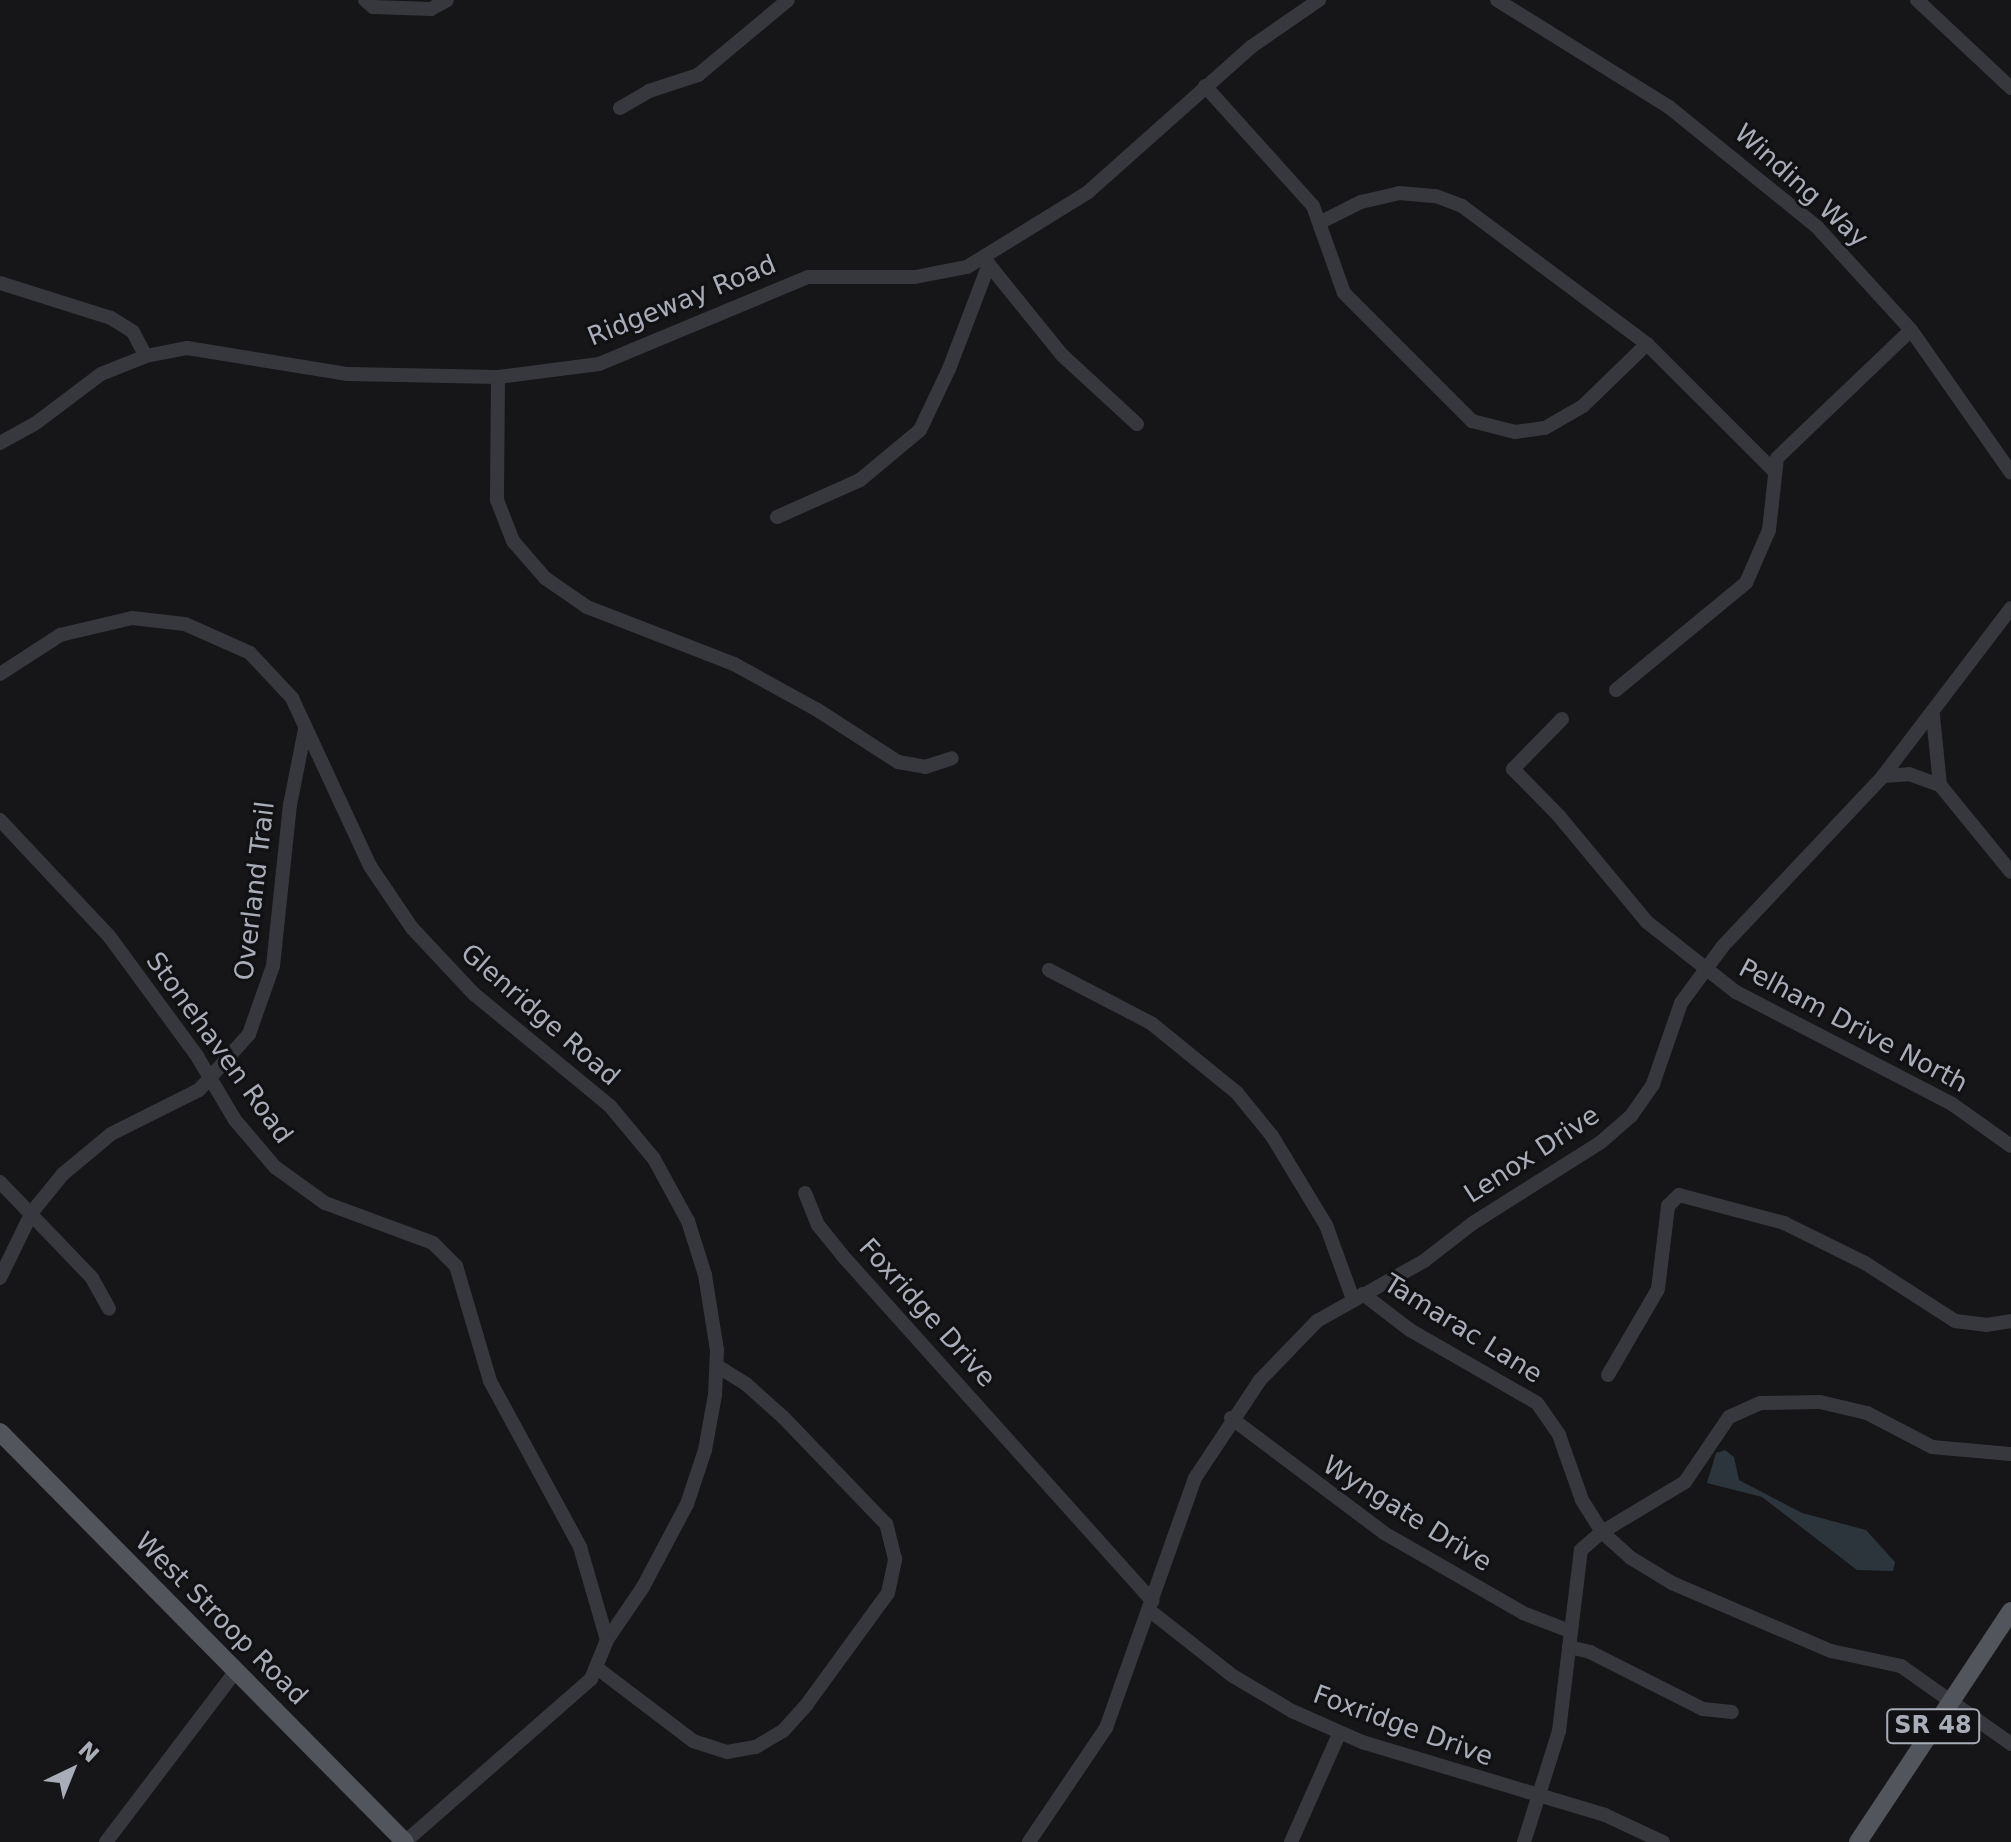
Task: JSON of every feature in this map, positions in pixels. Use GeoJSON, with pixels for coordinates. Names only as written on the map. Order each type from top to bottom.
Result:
{"type":"FeatureCollection","features":[{"type":"Feature","properties":{"kind":"main road","name":"West Stroop Road"},"geometry":{"type":"LineString","coordinates":[[1,1434],[405,1842]]}},
{"type":"Feature","properties":{"kind":"main road","name":"SR 48"},"geometry":{"type":"LineString","coordinates":[[1858,1842],[2011,1611]]}},
{"type":"Feature","properties":{"kind":"street"},"geometry":{"type":"LineString","coordinates":[[365,0],[373,7],[431,9],[447,0]]}},
{"type":"Feature","properties":{"kind":"street"},"geometry":{"type":"LineString","coordinates":[[620,108],[705,70],[788,0]]}},
{"type":"Feature","properties":{"kind":"street","name":"Ridgeway Road"},"geometry":{"type":"LineString","coordinates":[[0,443],[36,423],[101,374],[146,356],[204,349],[348,374],[498,377],[599,364],[808,277],[930,275],[986,261],[1112,174],[1205,86],[1319,0]]}},
{"type":"Feature","properties":{"kind":"street","name":"Winding Way"},"geometry":{"type":"LineString","coordinates":[[1497,0],[1721,145],[1817,227],[1911,330],[2011,473]]}},
{"type":"Feature","properties":{"kind":"street"},"geometry":{"type":"LineString","coordinates":[[1917,0],[2011,88]]}},
{"type":"Feature","properties":{"kind":"street"},"geometry":{"type":"LineString","coordinates":[[1205,86],[1300,187],[1321,222],[1344,293],[1440,394],[1480,425],[1533,431],[1564,419],[1647,344]]}},
{"type":"Feature","properties":{"kind":"street"},"geometry":{"type":"LineString","coordinates":[[1321,222],[1380,196],[1418,193],[1445,198],[1647,344],[1773,470]]}},
{"type":"Feature","properties":{"kind":"street"},"geometry":{"type":"LineString","coordinates":[[986,261],[1062,355],[1137,424]]}},
{"type":"Feature","properties":{"kind":"street"},"geometry":{"type":"LineString","coordinates":[[777,517],[860,480],[920,430],[949,369],[986,261]]}},
{"type":"Feature","properties":{"kind":"street"},"geometry":{"type":"LineString","coordinates":[[0,283],[111,318],[133,332],[146,356]]}},
{"type":"Feature","properties":{"kind":"street"},"geometry":{"type":"LineString","coordinates":[[1616,690],[1746,583],[1769,530],[1773,470],[1785,446],[1911,330]]}},
{"type":"Feature","properties":{"kind":"street"},"geometry":{"type":"LineString","coordinates":[[498,377],[497,500],[513,541],[545,578],[599,613],[734,664],[816,709],[898,762],[925,767],[952,758]]}},
{"type":"Feature","properties":{"kind":"street","name":"Lenox Drive"},"geometry":{"type":"LineString","coordinates":[[1029,1842],[1106,1728],[1179,1514],[1231,1418],[1311,1326],[1358,1296],[1424,1261],[1473,1223],[1601,1142],[1631,1116],[1653,1084],[1681,1003],[1745,918],[1883,776],[1933,716],[2011,608]]}},
{"type":"Feature","properties":{"kind":"street","name":"Glenridge Road"},"geometry":{"type":"LineString","coordinates":[[0,674],[39,646],[81,626],[158,619],[209,631],[250,653],[285,687],[370,866],[412,928],[474,994],[610,1106],[654,1159],[694,1236],[714,1320],[717,1366],[705,1450],[687,1504],[643,1587],[607,1640]]}},
{"type":"Feature","properties":{"kind":"street"},"geometry":{"type":"LineString","coordinates":[[1933,716],[1940,785]]}},
{"type":"Feature","properties":{"kind":"street","name":"Pelham Drive North"},"geometry":{"type":"LineString","coordinates":[[1562,719],[1513,769],[1559,816],[1647,922],[1705,972],[1788,1023],[1952,1104],[2011,1146]]}},
{"type":"Feature","properties":{"kind":"street","name":"Overland Trail"},"geometry":{"type":"LineString","coordinates":[[0,1278],[32,1212],[88,1151],[138,1118],[199,1090],[249,1034],[269,989],[290,805],[305,729]]}},
{"type":"Feature","properties":{"kind":"street"},"geometry":{"type":"LineString","coordinates":[[1883,776],[1909,774],[1940,785],[2011,872]]}},
{"type":"Feature","properties":{"kind":"street","name":"Stonehaven Road"},"geometry":{"type":"LineString","coordinates":[[0,820],[109,936],[260,1151],[300,1187],[350,1215],[433,1243],[456,1266],[490,1381],[580,1547],[607,1640]]}},
{"type":"Feature","properties":{"kind":"street"},"geometry":{"type":"LineString","coordinates":[[1049,970],[1151,1023],[1209,1066],[1259,1117],[1326,1225],[1358,1296]]}},
{"type":"Feature","properties":{"kind":"street"},"geometry":{"type":"LineString","coordinates":[[0,1182],[92,1278],[109,1309]]}},
{"type":"Feature","properties":{"kind":"street","name":"Foxridge Drive"},"geometry":{"type":"LineString","coordinates":[[805,1193],[818,1225],[851,1267],[1150,1606],[1265,1697],[1340,1732],[1463,1776],[1605,1815],[1663,1842]]}},
{"type":"Feature","properties":{"kind":"street"},"geometry":{"type":"LineString","coordinates":[[1608,1375],[1658,1289],[1673,1198],[1685,1195],[1784,1223],[1865,1263],[1955,1321],[1986,1325],[2011,1321]]}},
{"type":"Feature","properties":{"kind":"street","name":"Tamarac Lane"},"geometry":{"type":"LineString","coordinates":[[1358,1296],[1410,1330],[1537,1403],[1559,1435],[1582,1500],[1602,1532],[1631,1558],[1672,1583],[1831,1651],[1890,1662],[2011,1744]]}},
{"type":"Feature","properties":{"kind":"street"},"geometry":{"type":"LineString","coordinates":[[597,1668],[693,1741],[741,1751],[783,1731],[888,1593],[895,1559],[886,1524],[784,1418],[746,1384],[717,1366]]}},
{"type":"Feature","properties":{"kind":"street"},"geometry":{"type":"LineString","coordinates":[[1524,1842],[1542,1796],[1559,1731],[1581,1550],[1602,1532],[1671,1494],[1695,1469],[1729,1417],[1756,1403],[1843,1406],[1932,1447],[2011,1454]]}},
{"type":"Feature","properties":{"kind":"street","name":"Wyngate Drive"},"geometry":{"type":"LineString","coordinates":[[1231,1418],[1384,1533],[1569,1639],[1703,1709],[1732,1712]]}},
{"type":"Feature","properties":{"kind":"street"},"geometry":{"type":"LineString","coordinates":[[405,1842],[481,1770],[570,1701],[597,1668],[607,1640]]}},
{"type":"Feature","properties":{"kind":"street"},"geometry":{"type":"LineString","coordinates":[[106,1842],[236,1671]]}},
{"type":"Feature","properties":{"kind":"street"},"geometry":{"type":"LineString","coordinates":[[1291,1842],[1340,1732]]}},
{"type":"Feature","properties":{"kind":"shaded area"},"geometry":{"type":"Polygon","coordinates":[[[1725,1450],[1734,1457],[1739,1480],[1802,1513],[1866,1530],[1895,1562],[1893,1571],[1857,1570],[1762,1497],[1707,1483],[1716,1453],[1725,1450]]]}}]}
